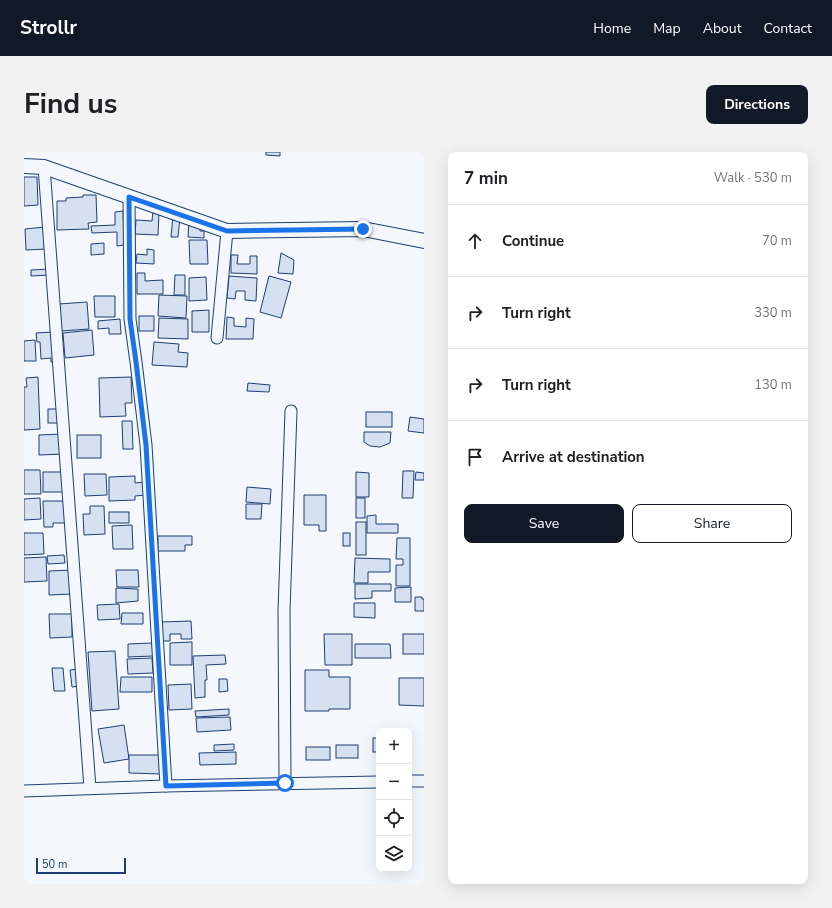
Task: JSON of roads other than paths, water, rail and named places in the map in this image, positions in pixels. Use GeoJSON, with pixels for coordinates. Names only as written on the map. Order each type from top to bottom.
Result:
{"type":"FeatureCollection","features":[{"type":"Feature","properties":{"kind":"street"},"geometry":{"type":"LineString","coordinates":[[24,166],[44,167],[227,231],[363,229],[424,241]]}},
{"type":"Feature","properties":{"kind":"street"},"geometry":{"type":"LineString","coordinates":[[44,167],[90,788]]}},
{"type":"Feature","properties":{"kind":"street"},"geometry":{"type":"LineString","coordinates":[[129,197],[130,319],[146,445],[166,786]]}},
{"type":"Feature","properties":{"kind":"street"},"geometry":{"type":"LineString","coordinates":[[217,338],[227,231]]}},
{"type":"Feature","properties":{"kind":"street"},"geometry":{"type":"LineString","coordinates":[[285,783],[284,610],[291,411]]}},
{"type":"Feature","properties":{"kind":"street"},"geometry":{"type":"LineString","coordinates":[[412,781],[424,781]]}},
{"type":"Feature","properties":{"kind":"street"},"geometry":{"type":"LineString","coordinates":[[24,791],[166,786],[376,782]]}}]}
